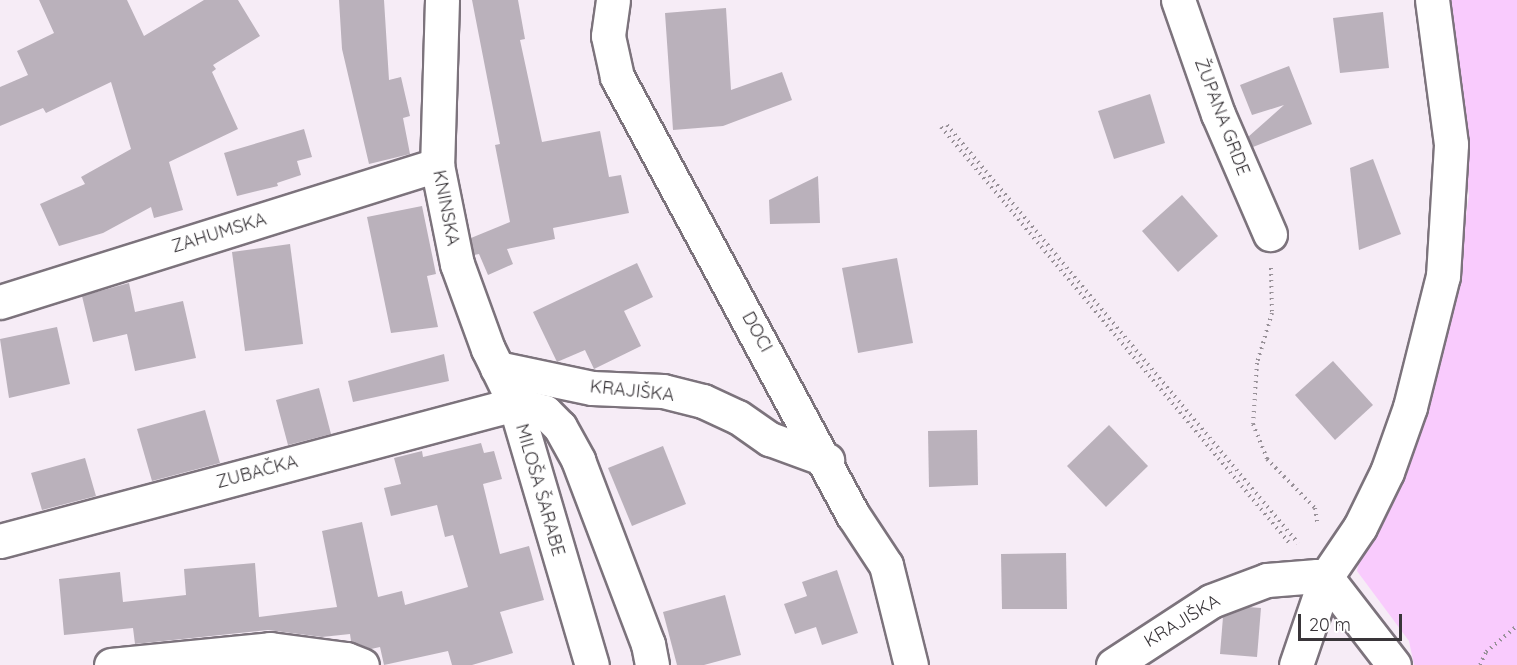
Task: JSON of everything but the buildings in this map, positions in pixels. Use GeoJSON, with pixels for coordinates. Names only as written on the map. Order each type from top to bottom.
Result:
{"type":"FeatureCollection","features":[{"type":"Feature","properties":{"kind":"street","name":"KNINSKA"},"geometry":{"type":"LineString","coordinates":[[442,0],[437,165],[457,264],[497,368],[515,404]]}},
{"type":"Feature","properties":{"kind":"street","name":"DOCI"},"geometry":{"type":"LineString","coordinates":[[613,0],[608,36],[617,76],[827,460],[854,515],[886,565],[911,665]]}},
{"type":"Feature","properties":{"kind":"street","name":"ŽUPANA GRDE"},"geometry":{"type":"LineString","coordinates":[[1178,0],[1218,114],[1270,234]]}},
{"type":"Feature","properties":{"kind":"street"},"geometry":{"type":"LineString","coordinates":[[1296,665],[1322,577],[1360,527],[1387,472],[1410,407],[1443,276],[1451,144],[1432,0]]}},
{"type":"Feature","properties":{"kind":"street","name":"ZAHUMSKA"},"geometry":{"type":"LineString","coordinates":[[0,302],[437,165]]}},
{"type":"Feature","properties":{"kind":"street","name":"KRAJIŠKA"},"geometry":{"type":"LineString","coordinates":[[497,368],[592,388],[663,392],[703,401],[738,417],[770,440],[827,460]]}},
{"type":"Feature","properties":{"kind":"street","name":"ZUBAČKA"},"geometry":{"type":"LineString","coordinates":[[0,541],[515,404]]}},
{"type":"Feature","properties":{"kind":"street","name":"MILOŠA ŠARABE"},"geometry":{"type":"LineString","coordinates":[[515,404],[592,665]]}},
{"type":"Feature","properties":{"kind":"street","name":"MILOŠA ŠARABE"},"geometry":{"type":"LineString","coordinates":[[515,404],[545,412],[560,427],[578,460],[648,644],[652,665]]}},
{"type":"Feature","properties":{"kind":"street","name":"KRAJIŠKA"},"geometry":{"type":"LineString","coordinates":[[1113,665],[1211,601],[1267,580],[1322,577]]}},
{"type":"Feature","properties":{"kind":"street"},"geometry":{"type":"LineString","coordinates":[[1322,577],[1394,665]]}},
{"type":"Feature","properties":{"kind":"street"},"geometry":{"type":"LineString","coordinates":[[111,665],[270,649],[346,659],[362,665]]}},
{"type":"Feature","properties":{"kind":"path"},"geometry":{"type":"LineString","coordinates":[[947,125],[1322,577]]}},
{"type":"Feature","properties":{"kind":"path"},"geometry":{"type":"LineString","coordinates":[[941,127],[1322,577]]}},
{"type":"Feature","properties":{"kind":"path"},"geometry":{"type":"LineString","coordinates":[[1270,234],[1272,313],[1257,363],[1253,424],[1267,459],[1315,508],[1322,577]]}},
{"type":"Feature","properties":{"kind":"path"},"geometry":{"type":"LineString","coordinates":[[1480,665],[1486,652],[1517,626]]}},
{"type":"Feature","properties":{"kind":"shaded area"},"geometry":{"type":"Polygon","coordinates":[[[1447,0],[1517,0],[1517,665],[1414,665],[1409,641],[1357,571],[1362,546],[1457,280],[1469,195],[1447,0]]]}}]}
